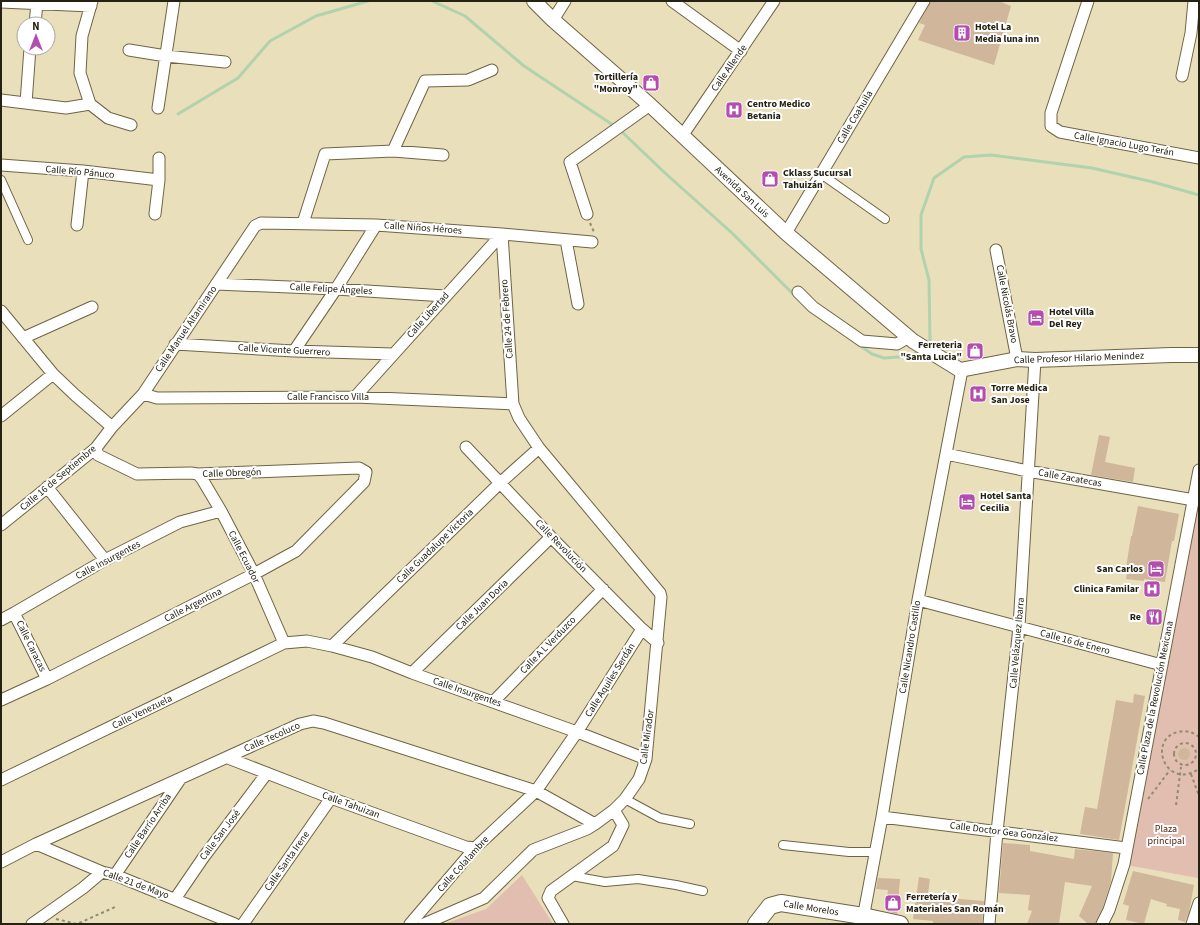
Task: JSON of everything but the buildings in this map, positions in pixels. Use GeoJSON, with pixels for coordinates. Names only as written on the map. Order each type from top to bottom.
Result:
{"type":"FeatureCollection","features":[{"type":"Feature","properties":{"kind":"main road","name":"Calle Morelos"},"geometry":{"type":"LineString","coordinates":[[756,924],[770,906],[781,903],[863,920],[900,924]]}},
{"type":"Feature","properties":{"kind":"street"},"geometry":{"type":"LineString","coordinates":[[158,108],[174,1]]}},
{"type":"Feature","properties":{"kind":"street","name":"Avenida San Luis"},"geometry":{"type":"LineString","coordinates":[[534,1],[553,20],[650,105],[786,233],[911,339],[961,370]]}},
{"type":"Feature","properties":{"kind":"street"},"geometry":{"type":"LineString","coordinates":[[553,20],[565,1]]}},
{"type":"Feature","properties":{"kind":"street"},"geometry":{"type":"LineString","coordinates":[[672,1],[740,51]]}},
{"type":"Feature","properties":{"kind":"street","name":"Calle Allende"},"geometry":{"type":"LineString","coordinates":[[682,136],[774,1]]}},
{"type":"Feature","properties":{"kind":"street","name":"Calle Coahuila"},"geometry":{"type":"LineString","coordinates":[[786,233],[924,1]]}},
{"type":"Feature","properties":{"kind":"street","name":"Calle Ignacio Lugo Terán"},"geometry":{"type":"LineString","coordinates":[[1088,1],[1051,113],[1051,126],[1060,132],[1199,158]]}},
{"type":"Feature","properties":{"kind":"street"},"geometry":{"type":"LineString","coordinates":[[1182,76],[1191,33],[1194,1]]}},
{"type":"Feature","properties":{"kind":"street"},"geometry":{"type":"LineString","coordinates":[[1,2],[91,4],[82,36],[80,73],[90,104],[108,118],[130,125]]}},
{"type":"Feature","properties":{"kind":"street"},"geometry":{"type":"LineString","coordinates":[[36,16],[37,3]]}},
{"type":"Feature","properties":{"kind":"street"},"geometry":{"type":"LineString","coordinates":[[129,50],[166,56],[225,62]]}},
{"type":"Feature","properties":{"kind":"street"},"geometry":{"type":"LineString","coordinates":[[26,103],[29,56]]}},
{"type":"Feature","properties":{"kind":"street"},"geometry":{"type":"LineString","coordinates":[[393,151],[425,81],[468,80],[492,70]]}},
{"type":"Feature","properties":{"kind":"street"},"geometry":{"type":"LineString","coordinates":[[1,100],[66,108],[90,104]]}},
{"type":"Feature","properties":{"kind":"street"},"geometry":{"type":"LineString","coordinates":[[587,214],[570,162],[650,105]]}},
{"type":"Feature","properties":{"kind":"street"},"geometry":{"type":"LineString","coordinates":[[303,224],[325,154],[393,151],[443,155]]}},
{"type":"Feature","properties":{"kind":"street"},"geometry":{"type":"LineString","coordinates":[[155,214],[159,180],[159,158]]}},
{"type":"Feature","properties":{"kind":"street","name":"Calle Río Pánuco"},"geometry":{"type":"LineString","coordinates":[[1,166],[83,171],[159,180]]}},
{"type":"Feature","properties":{"kind":"street"},"geometry":{"type":"LineString","coordinates":[[77,225],[83,171]]}},
{"type":"Feature","properties":{"kind":"street"},"geometry":{"type":"LineString","coordinates":[[821,174],[885,219]]}},
{"type":"Feature","properties":{"kind":"street"},"geometry":{"type":"LineString","coordinates":[[1,180],[28,240]]}},
{"type":"Feature","properties":{"kind":"street","name":"Calle Niños Héroes"},"geometry":{"type":"LineString","coordinates":[[255,226],[260,223],[376,225],[592,242]]}},
{"type":"Feature","properties":{"kind":"street"},"geometry":{"type":"LineString","coordinates":[[294,351],[336,289],[376,225]]}},
{"type":"Feature","properties":{"kind":"street","name":"Calle Manuel Altamirano"},"geometry":{"type":"LineString","coordinates":[[112,427],[143,394],[255,226]]}},
{"type":"Feature","properties":{"kind":"street","name":"Calle Libertad"},"geometry":{"type":"LineString","coordinates":[[356,397],[502,234]]}},
{"type":"Feature","properties":{"kind":"street","name":"Calle 24 de Febrero"},"geometry":{"type":"LineString","coordinates":[[502,234],[513,404],[518,418],[539,448],[660,593]]}},
{"type":"Feature","properties":{"kind":"street"},"geometry":{"type":"LineString","coordinates":[[566,240],[578,304]]}},
{"type":"Feature","properties":{"kind":"street","name":"Calle Nicolás Bravo"},"geometry":{"type":"LineString","coordinates":[[996,250],[1017,358]]}},
{"type":"Feature","properties":{"kind":"street","name":"Calle Felipe Ángeles"},"geometry":{"type":"LineString","coordinates":[[216,284],[336,289],[445,296]]}},
{"type":"Feature","properties":{"kind":"street"},"geometry":{"type":"LineString","coordinates":[[798,292],[813,307],[862,341],[897,344],[911,339]]}},
{"type":"Feature","properties":{"kind":"street"},"geometry":{"type":"LineString","coordinates":[[23,338],[92,307]]}},
{"type":"Feature","properties":{"kind":"street"},"geometry":{"type":"LineString","coordinates":[[3,318],[23,338],[53,374],[112,427]]}},
{"type":"Feature","properties":{"kind":"street","name":"Calle Vicente Guerrero"},"geometry":{"type":"LineString","coordinates":[[175,344],[294,351],[393,354]]}},
{"type":"Feature","properties":{"kind":"street","name":"Calle Profesor Hilario Menindez"},"geometry":{"type":"LineString","coordinates":[[961,370],[1017,358],[1035,360],[1199,355]]}},
{"type":"Feature","properties":{"kind":"street","name":"Calle Velázquez Ibarra"},"geometry":{"type":"LineString","coordinates":[[989,924],[997,832],[1019,627],[1035,360]]}},
{"type":"Feature","properties":{"kind":"street","name":"Calle Nicandro Castillo"},"geometry":{"type":"LineString","coordinates":[[863,920],[876,852],[918,600],[961,370]]}},
{"type":"Feature","properties":{"kind":"street"},"geometry":{"type":"LineString","coordinates":[[1,416],[53,374]]}},
{"type":"Feature","properties":{"kind":"street","name":"Calle Francisco Villa"},"geometry":{"type":"LineString","coordinates":[[143,394],[157,398],[356,397],[513,404]]}},
{"type":"Feature","properties":{"kind":"street","name":"Calle 16 de Septiembre"},"geometry":{"type":"LineString","coordinates":[[1,526],[96,448],[112,427]]}},
{"type":"Feature","properties":{"kind":"street","name":"Calle Revolución"},"geometry":{"type":"LineString","coordinates":[[466,447],[551,537],[642,629],[658,643]]}},
{"type":"Feature","properties":{"kind":"street","name":"Calle Obregón"},"geometry":{"type":"LineString","coordinates":[[96,448],[98,455],[136,474],[198,474],[359,468],[366,472],[364,482]]}},
{"type":"Feature","properties":{"kind":"street","name":"Calle Guadalupe Victoria"},"geometry":{"type":"LineString","coordinates":[[332,646],[500,483],[539,448]]}},
{"type":"Feature","properties":{"kind":"street","name":"Calle Zacatecas"},"geometry":{"type":"LineString","coordinates":[[946,454],[1028,471],[1194,500]]}},
{"type":"Feature","properties":{"kind":"street","name":"Calle Plaza de la Revolución Mexicana"},"geometry":{"type":"LineString","coordinates":[[1102,924],[1109,910],[1121,872],[1199,470]]}},
{"type":"Feature","properties":{"kind":"street","name":"Calle Ecuador"},"geometry":{"type":"LineString","coordinates":[[198,474],[221,511],[254,574],[284,643]]}},
{"type":"Feature","properties":{"kind":"street","name":"Calle Argentina"},"geometry":{"type":"LineString","coordinates":[[1,700],[47,679],[254,574],[296,551],[364,482]]}},
{"type":"Feature","properties":{"kind":"street"},"geometry":{"type":"LineString","coordinates":[[47,487],[105,560]]}},
{"type":"Feature","properties":{"kind":"street","name":"Calle Insurgentes"},"geometry":{"type":"LineString","coordinates":[[1,620],[105,560],[180,522],[221,511]]}},
{"type":"Feature","properties":{"kind":"street","name":"Calle Juan Doria"},"geometry":{"type":"LineString","coordinates":[[412,673],[551,537]]}},
{"type":"Feature","properties":{"kind":"street","name":"Calle A L Verduzco"},"geometry":{"type":"LineString","coordinates":[[494,701],[603,589]]}},
{"type":"Feature","properties":{"kind":"street","name":"Calle Mirador"},"geometry":{"type":"LineString","coordinates":[[424,924],[484,898],[533,850],[587,829],[596,824],[626,799],[639,779],[646,759],[658,643],[660,593]]}},
{"type":"Feature","properties":{"kind":"street","name":"Calle 16 de Enero"},"geometry":{"type":"LineString","coordinates":[[918,600],[1162,665]]}},
{"type":"Feature","properties":{"kind":"street","name":"Calle Caracas"},"geometry":{"type":"LineString","coordinates":[[14,613],[47,679]]}},
{"type":"Feature","properties":{"kind":"street","name":"Calle Aquiles Serdán"},"geometry":{"type":"LineString","coordinates":[[536,791],[578,732],[642,629]]}},
{"type":"Feature","properties":{"kind":"street","name":"Calle Insurgentes"},"geometry":{"type":"LineString","coordinates":[[284,643],[307,641],[372,657],[412,673],[578,732],[646,759]]}},
{"type":"Feature","properties":{"kind":"street","name":"Calle Venezuela"},"geometry":{"type":"LineString","coordinates":[[1,780],[284,643]]}},
{"type":"Feature","properties":{"kind":"street","name":"Calle Tecoluco"},"geometry":{"type":"LineString","coordinates":[[1,862],[36,844],[300,724],[313,721],[324,723],[536,791],[596,824]]}},
{"type":"Feature","properties":{"kind":"street","name":"Calle Tahuizan"},"geometry":{"type":"LineString","coordinates":[[228,758],[331,798],[458,844],[475,848]]}},
{"type":"Feature","properties":{"kind":"street","name":"Calle San José"},"geometry":{"type":"LineString","coordinates":[[175,899],[203,858],[268,773]]}},
{"type":"Feature","properties":{"kind":"street","name":"Calle Barrio Arriba"},"geometry":{"type":"LineString","coordinates":[[115,875],[181,778]]}},
{"type":"Feature","properties":{"kind":"street","name":"Calle Colalambre"},"geometry":{"type":"LineString","coordinates":[[410,924],[475,848],[536,791]]}},
{"type":"Feature","properties":{"kind":"street","name":"Calle Santa Irene"},"geometry":{"type":"LineString","coordinates":[[243,924],[331,798]]}},
{"type":"Feature","properties":{"kind":"street"},"geometry":{"type":"LineString","coordinates":[[626,799],[660,818],[690,824]]}},
{"type":"Feature","properties":{"kind":"street"},"geometry":{"type":"LineString","coordinates":[[563,924],[548,898],[551,891],[613,846],[623,825],[614,810]]}},
{"type":"Feature","properties":{"kind":"street","name":"Calle Doctor Gea González"},"geometry":{"type":"LineString","coordinates":[[882,817],[1126,848]]}},
{"type":"Feature","properties":{"kind":"street","name":"Calle 21 de Mayo"},"geometry":{"type":"LineString","coordinates":[[36,844],[102,872],[115,875],[235,924]]}},
{"type":"Feature","properties":{"kind":"street"},"geometry":{"type":"LineString","coordinates":[[783,845],[849,852],[876,852]]}},
{"type":"Feature","properties":{"kind":"street"},"geometry":{"type":"LineString","coordinates":[[32,924],[83,888],[102,872]]}},
{"type":"Feature","properties":{"kind":"street"},"geometry":{"type":"LineString","coordinates":[[572,876],[605,882],[638,879],[676,885],[703,892]]}},
{"type":"Feature","properties":{"kind":"street"},"geometry":{"type":"LineString","coordinates":[[1192,924],[1199,903]]}},
{"type":"Feature","properties":{"kind":"path"},"geometry":{"type":"LineString","coordinates":[[587,214],[595,236],[595,240],[592,242]]}},
{"type":"Feature","properties":{"kind":"path"},"geometry":{"type":"LineString","coordinates":[[1199,737],[1191,732],[1183,731],[1175,733],[1163,746],[1162,755],[1164,762],[1170,770],[1180,774],[1191,774],[1199,769]]}},
{"type":"Feature","properties":{"kind":"path"},"geometry":{"type":"LineString","coordinates":[[1182,743],[1190,744],[1195,750],[1194,759],[1186,764],[1179,763],[1174,756],[1175,748],[1182,743]]}},
{"type":"Feature","properties":{"kind":"path"},"geometry":{"type":"LineString","coordinates":[[1176,805],[1181,767]]}},
{"type":"Feature","properties":{"kind":"path"},"geometry":{"type":"LineString","coordinates":[[1148,799],[1170,770]]}},
{"type":"Feature","properties":{"kind":"path"},"geometry":{"type":"LineString","coordinates":[[1191,774],[1199,796]]}},
{"type":"Feature","properties":{"kind":"path"},"geometry":{"type":"LineString","coordinates":[[43,916],[77,924],[115,907]]}},
{"type":"Feature","properties":{"kind":"green space","name":"Plaza principal"},"geometry":{"type":"Polygon","coordinates":[[[1193,508],[1199,509],[1198,878],[1126,865],[1193,508]]]}},
{"type":"Feature","properties":{"kind":"green space"},"geometry":{"type":"Polygon","coordinates":[[[522,875],[553,924],[444,924],[486,909],[522,875]]]}},
{"type":"Feature","properties":{"kind":"waterway"},"geometry":{"type":"LineString","coordinates":[[178,114],[238,78],[270,41],[316,16],[368,1]]}},
{"type":"Feature","properties":{"kind":"waterway"},"geometry":{"type":"LineString","coordinates":[[432,1],[465,16],[524,66],[616,127]]}},
{"type":"Feature","properties":{"kind":"waterway"},"geometry":{"type":"LineString","coordinates":[[620,130],[732,233],[796,297]]}},
{"type":"Feature","properties":{"kind":"waterway"},"geometry":{"type":"LineString","coordinates":[[926,345],[930,342],[929,280],[921,249],[921,215],[934,178],[964,157],[991,155],[1092,168],[1153,182],[1199,195]]}},
{"type":"Feature","properties":{"kind":"waterway"},"geometry":{"type":"LineString","coordinates":[[859,345],[872,354],[884,358],[912,356],[920,350]]}},
{"type":"Feature","properties":{"kind":"place","name":"Hotel La Media luna inn"},"geometry":{"type":"Point","coordinates":[962,33]}},
{"type":"Feature","properties":{"kind":"place","name":"Tortillería \"Monroy\""},"geometry":{"type":"Point","coordinates":[651,83]}},
{"type":"Feature","properties":{"kind":"place","name":"Centro Medico Betania"},"geometry":{"type":"Point","coordinates":[734,110]}},
{"type":"Feature","properties":{"kind":"place","name":"Cklass Sucursal Tahuizán"},"geometry":{"type":"Point","coordinates":[770,179]}},
{"type":"Feature","properties":{"kind":"place","name":"Hotel Villa Del Rey"},"geometry":{"type":"Point","coordinates":[1036,318]}},
{"type":"Feature","properties":{"kind":"place","name":"Ferreteria \"Santa Lucia\""},"geometry":{"type":"Point","coordinates":[975,351]}},
{"type":"Feature","properties":{"kind":"place","name":"Torre Medica San Jose"},"geometry":{"type":"Point","coordinates":[978,394]}},
{"type":"Feature","properties":{"kind":"place","name":"Hotel Santa Cecilia"},"geometry":{"type":"Point","coordinates":[967,502]}},
{"type":"Feature","properties":{"kind":"place","name":"San Carlos"},"geometry":{"type":"Point","coordinates":[1156,569]}},
{"type":"Feature","properties":{"kind":"place","name":"Clinica Familar"},"geometry":{"type":"Point","coordinates":[1152,589]}},
{"type":"Feature","properties":{"kind":"place","name":"Re"},"geometry":{"type":"Point","coordinates":[1154,617]}},
{"type":"Feature","properties":{"kind":"place","name":"Ferretería y Materiales San Román"},"geometry":{"type":"Point","coordinates":[893,903]}}]}
